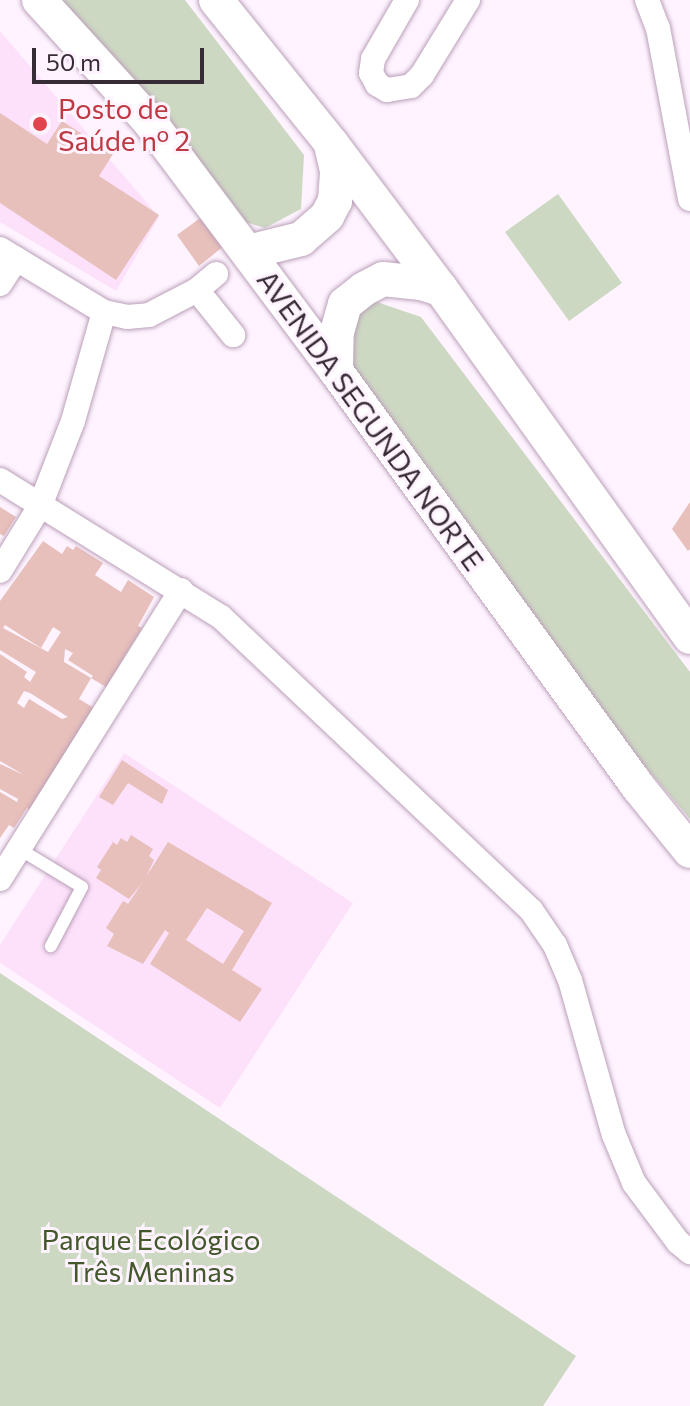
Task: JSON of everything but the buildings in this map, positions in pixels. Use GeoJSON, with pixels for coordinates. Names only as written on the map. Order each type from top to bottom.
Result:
{"type":"FeatureCollection","features":[{"type":"Feature","properties":{"kind":"main road","name":"AVENIDA SEGUNDA NORTE"},"geometry":{"type":"LineString","coordinates":[[39,0],[129,97],[248,252],[639,788],[690,851]]}},
{"type":"Feature","properties":{"kind":"main road"},"geometry":{"type":"LineString","coordinates":[[216,0],[331,143],[441,289],[690,637]]}},
{"type":"Feature","properties":{"kind":"main road"},"geometry":{"type":"LineString","coordinates":[[248,252],[301,239],[327,216],[335,201],[337,171],[331,143]]}},
{"type":"Feature","properties":{"kind":"main road"},"geometry":{"type":"LineString","coordinates":[[336,371],[337,332],[345,304],[364,289],[383,279],[421,283],[441,289]]}},
{"type":"Feature","properties":{"kind":"street"},"geometry":{"type":"LineString","coordinates":[[407,0],[373,59],[371,73],[377,84],[387,90],[411,86],[422,75],[468,0]]}},
{"type":"Feature","properties":{"kind":"street"},"geometry":{"type":"LineString","coordinates":[[647,0],[658,28],[690,199]]}},
{"type":"Feature","properties":{"kind":"street"},"geometry":{"type":"LineString","coordinates":[[0,284],[8,254],[104,312],[127,317],[149,315],[197,290],[216,274]]}},
{"type":"Feature","properties":{"kind":"street"},"geometry":{"type":"LineString","coordinates":[[197,290],[233,335]]}},
{"type":"Feature","properties":{"kind":"street"},"geometry":{"type":"LineString","coordinates":[[0,571],[40,506],[73,421],[104,312]]}},
{"type":"Feature","properties":{"kind":"street"},"geometry":{"type":"LineString","coordinates":[[0,480],[221,617],[531,910],[555,945],[570,980],[614,1135],[634,1183],[678,1242],[690,1252]]}},
{"type":"Feature","properties":{"kind":"street"},"geometry":{"type":"LineString","coordinates":[[0,879],[21,850],[181,590]]}},
{"type":"Feature","properties":{"kind":"lane"},"geometry":{"type":"LineString","coordinates":[[21,850],[82,887],[51,946]]}},
{"type":"Feature","properties":{"kind":"shaded area","name":"Posto de Saúde nº 2"},"geometry":{"type":"Polygon","coordinates":[[[0,31],[159,217],[116,291],[0,222],[0,31]]]}},
{"type":"Feature","properties":{"kind":"shaded area"},"geometry":{"type":"Polygon","coordinates":[[[124,753],[353,903],[220,1108],[0,963],[0,945],[124,753]]]}},
{"type":"Feature","properties":{"kind":"green space"},"geometry":{"type":"Polygon","coordinates":[[[44,0],[185,0],[304,155],[301,209],[265,228],[219,214],[44,0]]]}},
{"type":"Feature","properties":{"kind":"green space"},"geometry":{"type":"Polygon","coordinates":[[[558,194],[622,283],[569,321],[505,232],[558,194]]]}},
{"type":"Feature","properties":{"kind":"green space"},"geometry":{"type":"Polygon","coordinates":[[[371,300],[421,317],[690,672],[690,819],[644,765],[344,361],[349,317],[371,300]]]}},
{"type":"Feature","properties":{"kind":"green space","name":"Parque Ecológico Três Meninas"},"geometry":{"type":"Polygon","coordinates":[[[0,973],[576,1356],[543,1406],[0,1406],[0,973]]]}},
{"type":"Feature","properties":{"kind":"place","name":"Posto de Saúde nº 2"},"geometry":{"type":"Point","coordinates":[40,124]}}]}
